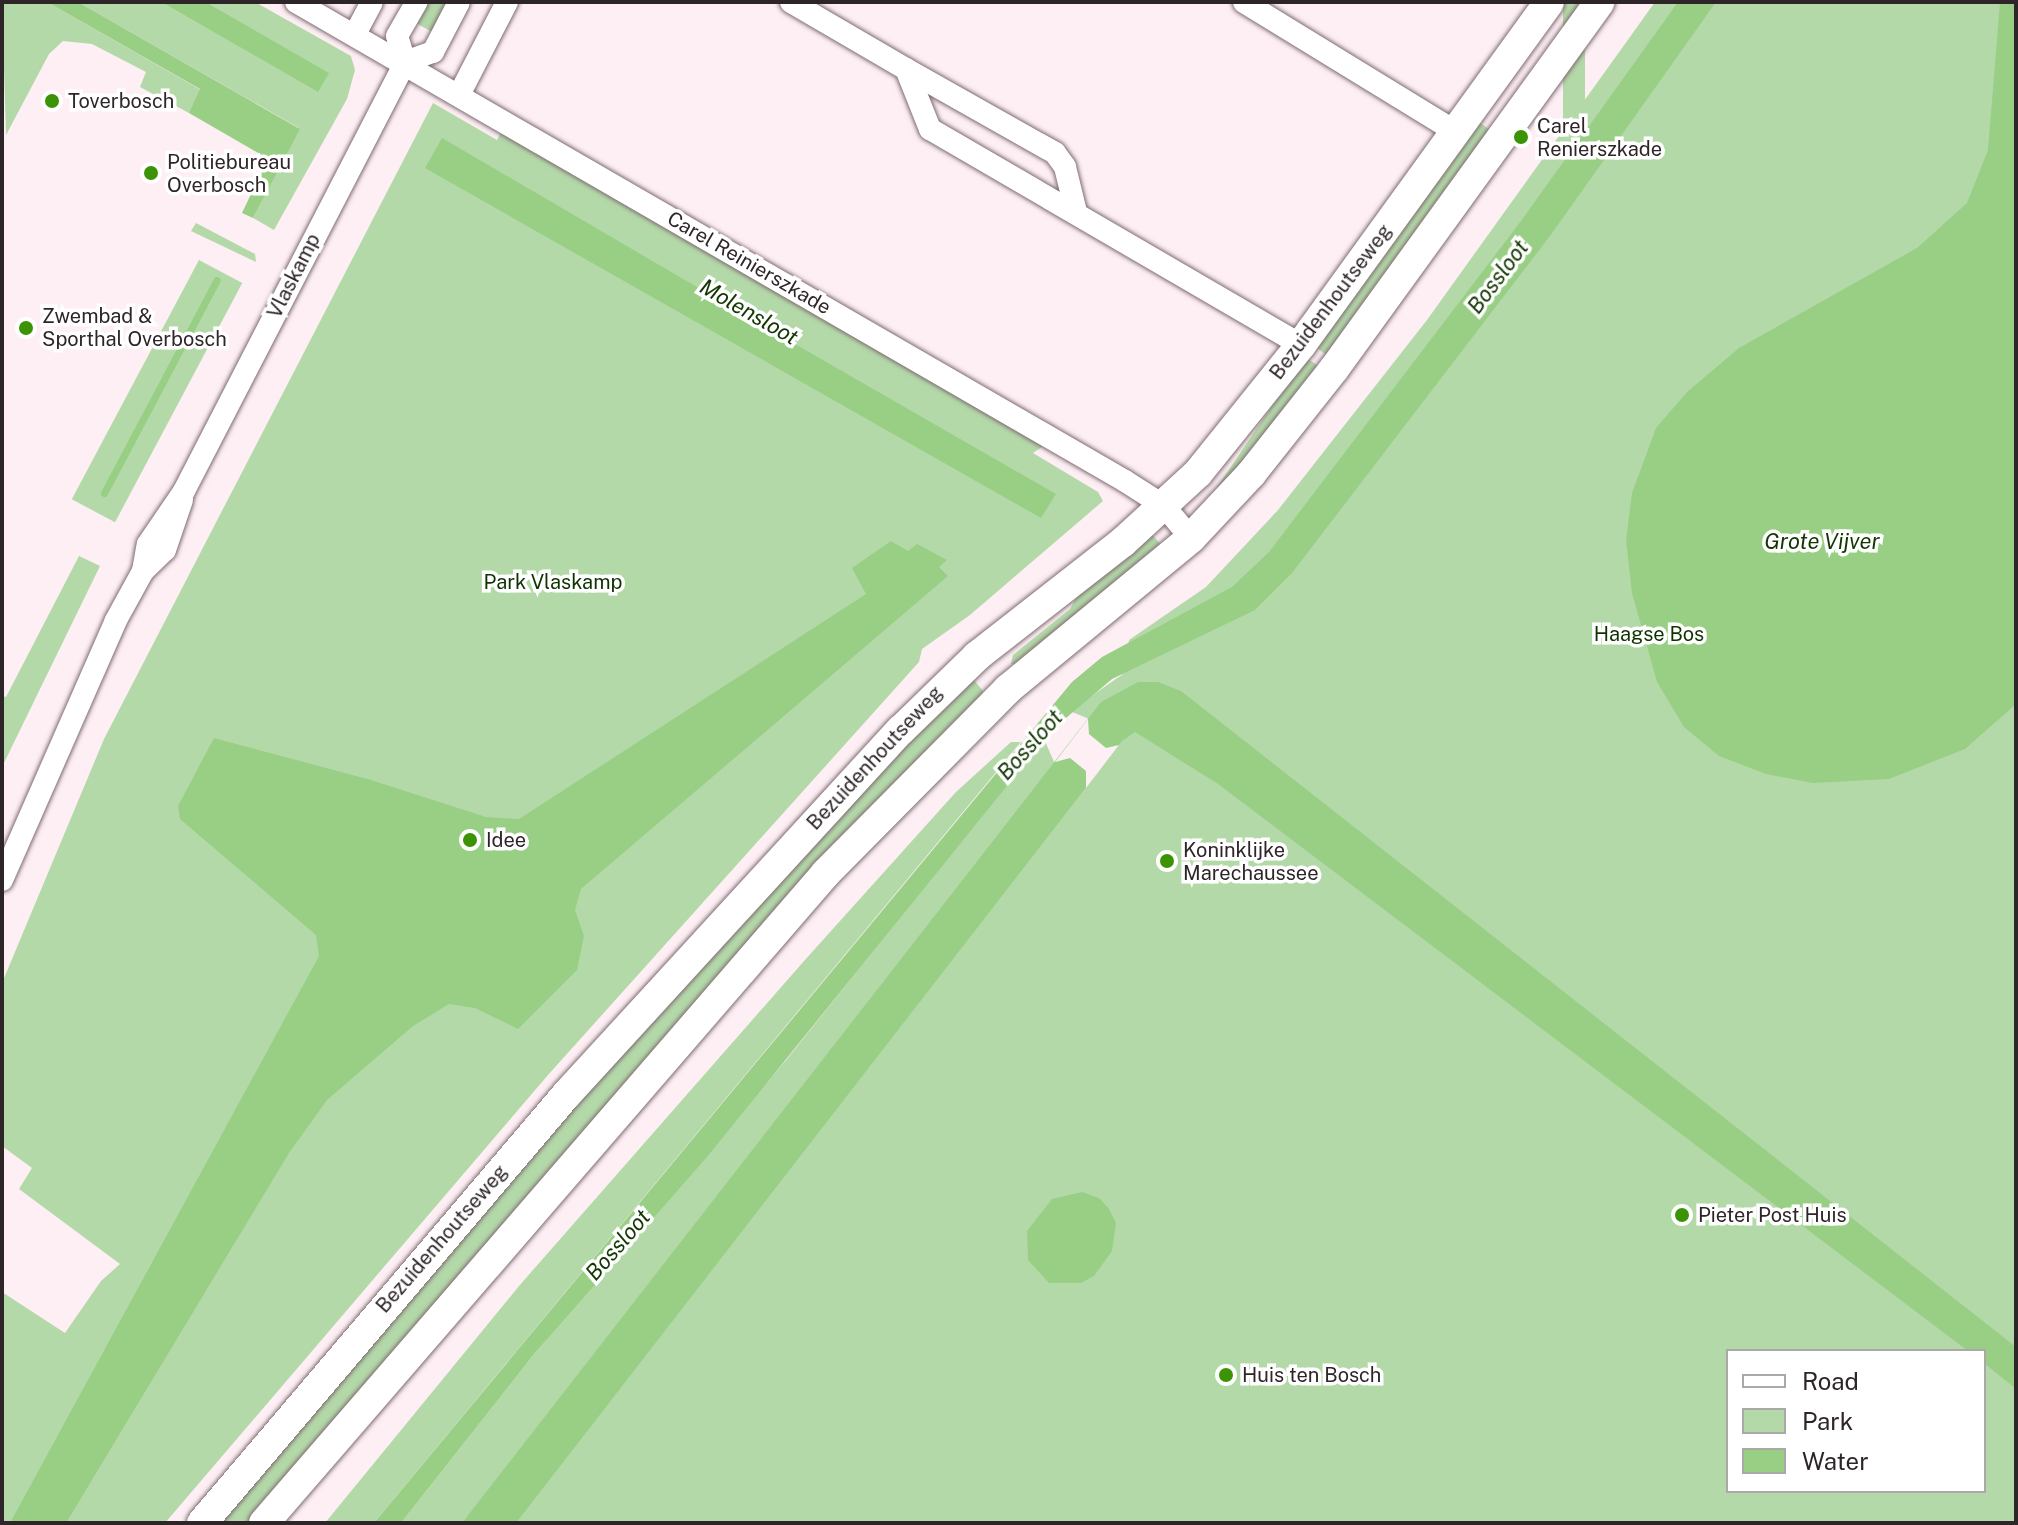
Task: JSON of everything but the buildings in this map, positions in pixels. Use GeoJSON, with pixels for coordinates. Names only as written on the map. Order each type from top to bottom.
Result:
{"type":"FeatureCollection","features":[{"type":"Feature","properties":{"kind":"main road","name":"Bezuidenhoutseweg"},"geometry":{"type":"LineString","coordinates":[[202,1523],[566,1095],[901,730],[977,656],[1164,506],[1198,473],[1301,345],[1549,2]]}},
{"type":"Feature","properties":{"kind":"main road","name":"Bezuidenhoutseweg"},"geometry":{"type":"LineString","coordinates":[[264,1523],[826,873],[1008,689],[1191,538],[1251,474],[1334,369],[1600,2]]}},
{"type":"Feature","properties":{"kind":"street","name":"Carel Reinierszkade"},"geometry":{"type":"LineString","coordinates":[[296,2],[405,62],[1164,506],[1191,538]]}},
{"type":"Feature","properties":{"kind":"street"},"geometry":{"type":"LineString","coordinates":[[355,34],[372,2]]}},
{"type":"Feature","properties":{"kind":"street"},"geometry":{"type":"LineString","coordinates":[[417,2],[397,36],[405,62],[433,52],[459,2]]}},
{"type":"Feature","properties":{"kind":"street"},"geometry":{"type":"LineString","coordinates":[[459,95],[507,2]]}},
{"type":"Feature","properties":{"kind":"street"},"geometry":{"type":"LineString","coordinates":[[791,2],[1055,153],[1065,167],[1076,212]]}},
{"type":"Feature","properties":{"kind":"street"},"geometry":{"type":"LineString","coordinates":[[1244,2],[1456,132]]}},
{"type":"Feature","properties":{"kind":"street","name":"Vlaskamp"},"geometry":{"type":"LineString","coordinates":[[2,880],[77,701],[143,571],[171,538],[184,491],[405,62]]}},
{"type":"Feature","properties":{"kind":"street"},"geometry":{"type":"LineString","coordinates":[[906,69],[930,129],[1301,345]]}},
{"type":"Feature","properties":{"kind":"green space"},"geometry":{"type":"Polygon","coordinates":[[[2,2],[47,2],[201,90],[189,113],[140,87],[146,72],[92,44],[63,41],[49,54],[6,135],[2,2]]]}},
{"type":"Feature","properties":{"kind":"green space"},"geometry":{"type":"Polygon","coordinates":[[[78,2],[161,2],[317,91],[328,73],[206,2],[255,2],[351,56],[355,70],[347,99],[274,230],[253,218],[299,128],[78,2]]]}},
{"type":"Feature","properties":{"kind":"green space"},"geometry":{"type":"Polygon","coordinates":[[[424,2],[450,2],[434,33],[414,22],[424,2]]]}},
{"type":"Feature","properties":{"kind":"green space"},"geometry":{"type":"Polygon","coordinates":[[[1563,2],[1585,2],[1585,136],[1563,136],[1563,2]]]}},
{"type":"Feature","properties":{"kind":"green space","name":"Haagse Bos"},"geometry":{"type":"Polygon","coordinates":[[[1655,2],[2016,2],[2016,1523],[401,1523],[535,1353],[787,1059],[1034,750],[1044,739],[1055,764],[1023,805],[1071,748],[1101,702],[1089,719],[1070,711],[1123,674],[1129,640],[1206,587],[1278,510],[1427,320],[1655,2]]]}},
{"type":"Feature","properties":{"kind":"green space","name":"Park Vlaskamp"},"geometry":{"type":"Polygon","coordinates":[[[433,103],[497,140],[501,132],[1045,445],[1033,453],[1098,492],[1103,501],[970,615],[922,649],[919,662],[548,1075],[165,1523],[2,1523],[2,1292],[65,1333],[101,1281],[120,1264],[19,1189],[32,1168],[2,1146],[2,983],[104,739],[433,103]]]}},
{"type":"Feature","properties":{"kind":"green space"},"geometry":{"type":"Polygon","coordinates":[[[1479,122],[1493,132],[1329,357],[1316,347],[1479,122]]]}},
{"type":"Feature","properties":{"kind":"green space"},"geometry":{"type":"Polygon","coordinates":[[[196,223],[255,254],[256,262],[191,231],[196,223]]]}},
{"type":"Feature","properties":{"kind":"green space"},"geometry":{"type":"Polygon","coordinates":[[[199,260],[242,283],[115,522],[72,499],[199,260]]]}},
{"type":"Feature","properties":{"kind":"green space"},"geometry":{"type":"Polygon","coordinates":[[[1305,357],[1320,367],[1225,507],[1210,497],[1305,357]]]}},
{"type":"Feature","properties":{"kind":"green space"},"geometry":{"type":"Polygon","coordinates":[[[1151,533],[1162,546],[1019,664],[1011,664],[1013,655],[1070,609],[1079,592],[1151,533]]]}},
{"type":"Feature","properties":{"kind":"green space"},"geometry":{"type":"Polygon","coordinates":[[[79,556],[100,566],[2,767],[2,696],[6,697],[79,556]]]}},
{"type":"Feature","properties":{"kind":"green space"},"geometry":{"type":"Polygon","coordinates":[[[974,680],[983,691],[982,699],[250,1523],[218,1523],[589,1091],[965,681],[974,680]]]}},
{"type":"Feature","properties":{"kind":"green space"},"geometry":{"type":"Polygon","coordinates":[[[1011,742],[1021,742],[374,1523],[325,1523],[519,1286],[804,961],[956,792],[1011,742]]]}},
{"type":"Feature","properties":{"kind":"water"},"geometry":{"type":"Polygon","coordinates":[[[47,2],[78,2],[300,129],[253,218],[242,213],[262,171],[260,154],[189,113],[200,89],[47,2]]]}},
{"type":"Feature","properties":{"kind":"water"},"geometry":{"type":"Polygon","coordinates":[[[161,2],[206,2],[329,73],[318,92],[161,2]]]}},
{"type":"Feature","properties":{"kind":"water","name":"Bossloot"},"geometry":{"type":"Polygon","coordinates":[[[1678,2],[1716,2],[1550,236],[1292,573],[1255,610],[1112,679],[1053,729],[707,1157],[535,1353],[401,1523],[374,1523],[1072,682],[1102,657],[1232,587],[1269,552],[1521,221],[1678,2]]]}},
{"type":"Feature","properties":{"kind":"water","name":"Grote Vijver"},"geometry":{"type":"Polygon","coordinates":[[[2000,2],[2016,2],[2016,704],[1965,749],[1889,779],[1813,783],[1766,774],[1719,756],[1684,727],[1657,682],[1632,593],[1626,541],[1632,493],[1656,428],[1687,392],[1739,348],[1917,248],[1967,203],[1988,150],[2000,2]]]}},
{"type":"Feature","properties":{"kind":"water"},"geometry":{"type":"Polygon","coordinates":[[[442,138],[1056,494],[1041,518],[425,168],[442,138]]]}},
{"type":"Feature","properties":{"kind":"water"},"geometry":{"type":"Polygon","coordinates":[[[891,541],[908,551],[917,544],[947,560],[939,567],[948,576],[581,889],[575,910],[584,936],[577,970],[518,1029],[475,1008],[449,1004],[413,1026],[327,1100],[289,1153],[66,1523],[10,1523],[319,956],[316,935],[180,819],[178,806],[214,738],[371,780],[486,817],[519,819],[866,594],[852,568],[891,541]]]}},
{"type":"Feature","properties":{"kind":"water"},"geometry":{"type":"Polygon","coordinates":[[[1138,682],[1158,682],[1181,691],[2016,1347],[2016,1389],[1986,1365],[1986,1349],[1965,1349],[1218,784],[1135,732],[1122,741],[516,1523],[462,1523],[1101,702],[1138,682]]]}},
{"type":"Feature","properties":{"kind":"water"},"geometry":{"type":"Polygon","coordinates":[[[1082,1192],[1099,1198],[1109,1209],[1116,1223],[1112,1251],[1094,1276],[1081,1283],[1049,1283],[1028,1260],[1027,1231],[1052,1199],[1082,1192]]]}},
{"type":"Feature","properties":{"kind":"pier"},"geometry":{"type":"Polygon","coordinates":[[[1088,719],[1089,734],[1106,748],[1119,745],[1086,788],[1086,771],[1070,758],[1055,762],[1088,719]]]}},
{"type":"Feature","properties":{"kind":"waterway"},"geometry":{"type":"LineString","coordinates":[[104,493],[217,280]]}},
{"type":"Feature","properties":{"kind":"place","name":"Toverbosch"},"geometry":{"type":"Point","coordinates":[52,101]}},
{"type":"Feature","properties":{"kind":"place","name":"Carel Renierszkade"},"geometry":{"type":"Point","coordinates":[1521,137]}},
{"type":"Feature","properties":{"kind":"place","name":"Politiebureau Overbosch"},"geometry":{"type":"Point","coordinates":[151,173]}},
{"type":"Feature","properties":{"kind":"place","name":"Zwembad & Sporthal Overbosch"},"geometry":{"type":"Point","coordinates":[26,328]}},
{"type":"Feature","properties":{"kind":"place","name":"Idee"},"geometry":{"type":"Point","coordinates":[470,840]}},
{"type":"Feature","properties":{"kind":"place","name":"Koninklijke Marechaussee"},"geometry":{"type":"Point","coordinates":[1167,861]}},
{"type":"Feature","properties":{"kind":"place","name":"Pieter Post Huis"},"geometry":{"type":"Point","coordinates":[1682,1215]}},
{"type":"Feature","properties":{"kind":"place","name":"Huis ten Bosch"},"geometry":{"type":"Point","coordinates":[1226,1375]}},
{"type":"Feature","properties":{"kind":"water label","name":"Molensloot"},"geometry":{"type":"Point","coordinates":[749,312]}}]}
